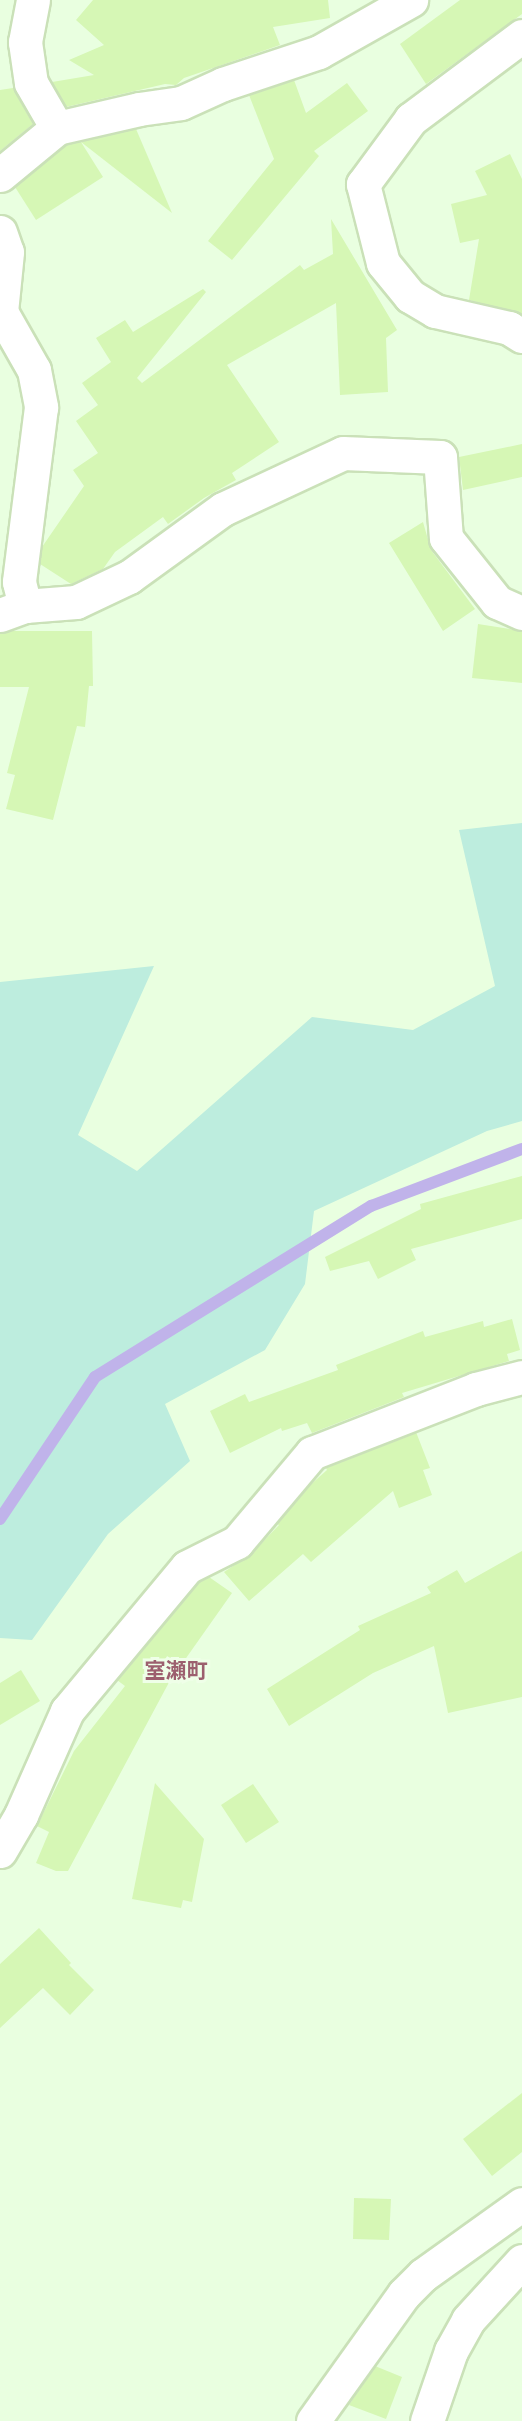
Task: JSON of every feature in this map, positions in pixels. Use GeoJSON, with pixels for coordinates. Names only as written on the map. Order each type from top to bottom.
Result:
{"type":"FeatureCollection","features":[{"type":"Feature","properties":{"kind":"street"},"geometry":{"type":"LineString","coordinates":[[33,0],[26,42],[30,83],[57,128]]}},
{"type":"Feature","properties":{"kind":"street"},"geometry":{"type":"LineString","coordinates":[[0,175],[57,128],[139,108],[182,102],[223,84],[319,52],[411,0]]}},
{"type":"Feature","properties":{"kind":"street"},"geometry":{"type":"LineString","coordinates":[[522,36],[411,118],[363,184],[383,263],[410,296],[435,311],[509,328],[522,336]]}},
{"type":"Feature","properties":{"kind":"street"},"geometry":{"type":"LineString","coordinates":[[0,232],[7,252],[1,312],[34,370],[42,407],[19,582],[13,610],[76,602],[129,577],[223,509],[343,453],[440,457],[446,538],[497,602],[522,613]]}},
{"type":"Feature","properties":{"kind":"street"},"geometry":{"type":"LineString","coordinates":[[0,1851],[21,1815],[67,1712],[187,1567],[237,1542],[312,1453],[476,1389],[522,1377]]}},
{"type":"Feature","properties":{"kind":"street"},"geometry":{"type":"LineString","coordinates":[[312,2421],[404,2294],[423,2276],[522,2204]]}},
{"type":"Feature","properties":{"kind":"street"},"geometry":{"type":"LineString","coordinates":[[427,2421],[451,2351],[468,2320],[522,2261]]}},
{"type":"Feature","properties":{"kind":"shaded area"},"geometry":{"type":"Polygon","coordinates":[[[522,823],[522,1121],[487,1131],[314,1211],[305,1284],[265,1350],[165,1404],[190,1461],[108,1534],[32,1640],[0,1638],[0,982],[154,966],[78,1135],[137,1171],[312,1017],[413,1030],[495,986],[459,830],[522,823]]]}},
{"type":"Feature","properties":{"kind":"building"},"geometry":{"type":"Polygon","coordinates":[[[93,0],[328,0],[330,18],[273,27],[280,45],[184,78],[176,85],[165,84],[66,107],[52,82],[94,75],[69,60],[104,45],[76,20],[93,0]]]}},
{"type":"Feature","properties":{"kind":"building"},"geometry":{"type":"Polygon","coordinates":[[[460,0],[522,0],[522,14],[426,84],[400,44],[460,0]]]}},
{"type":"Feature","properties":{"kind":"building"},"geometry":{"type":"Polygon","coordinates":[[[294,80],[306,113],[347,83],[368,111],[314,151],[319,156],[232,260],[208,241],[274,159],[249,95],[294,80]]]}},
{"type":"Feature","properties":{"kind":"building"},"geometry":{"type":"Polygon","coordinates":[[[13,88],[33,124],[0,151],[0,90],[13,88]]]}},
{"type":"Feature","properties":{"kind":"building"},"geometry":{"type":"Polygon","coordinates":[[[136,129],[172,213],[81,142],[136,129]]]}},
{"type":"Feature","properties":{"kind":"building"},"geometry":{"type":"Polygon","coordinates":[[[81,142],[103,177],[36,220],[15,187],[66,145],[81,142]]]}},
{"type":"Feature","properties":{"kind":"building"},"geometry":{"type":"Polygon","coordinates":[[[510,154],[522,179],[522,314],[469,300],[479,239],[460,243],[451,204],[487,195],[475,171],[510,154]]]}},
{"type":"Feature","properties":{"kind":"building"},"geometry":{"type":"Polygon","coordinates":[[[331,219],[397,330],[386,338],[388,392],[340,395],[336,303],[227,365],[279,442],[232,473],[236,480],[204,498],[168,524],[163,517],[115,552],[103,569],[71,584],[40,564],[42,547],[84,486],[73,470],[98,453],[76,421],[98,405],[82,383],[111,362],[96,338],[125,320],[133,332],[203,289],[206,292],[137,378],[142,383],[300,265],[304,270],[333,254],[331,219]]]}},
{"type":"Feature","properties":{"kind":"building"},"geometry":{"type":"Polygon","coordinates":[[[522,444],[522,477],[463,490],[459,457],[522,444]]]}},
{"type":"Feature","properties":{"kind":"building"},"geometry":{"type":"Polygon","coordinates":[[[423,522],[431,550],[475,609],[443,631],[389,543],[423,522]]]}},
{"type":"Feature","properties":{"kind":"building"},"geometry":{"type":"Polygon","coordinates":[[[478,624],[522,631],[522,683],[472,678],[478,624]]]}},
{"type":"Feature","properties":{"kind":"building"},"geometry":{"type":"Polygon","coordinates":[[[92,631],[93,686],[89,686],[85,727],[77,726],[53,820],[6,809],[15,775],[7,773],[29,687],[0,687],[0,633],[92,631]]]}},
{"type":"Feature","properties":{"kind":"building"},"geometry":{"type":"Polygon","coordinates":[[[522,1176],[522,1219],[411,1249],[416,1260],[378,1279],[369,1261],[330,1271],[325,1257],[421,1209],[420,1204],[522,1176]]]}},
{"type":"Feature","properties":{"kind":"building"},"geometry":{"type":"Polygon","coordinates":[[[512,1319],[520,1350],[507,1354],[509,1361],[402,1393],[404,1397],[312,1433],[307,1423],[282,1431],[281,1428],[230,1453],[210,1411],[245,1394],[249,1402],[338,1370],[336,1365],[423,1331],[425,1337],[483,1321],[484,1327],[512,1319]]]}},
{"type":"Feature","properties":{"kind":"building"},"geometry":{"type":"Polygon","coordinates":[[[416,1432],[430,1468],[423,1470],[432,1495],[399,1508],[393,1491],[311,1562],[303,1554],[249,1601],[224,1572],[251,1554],[279,1525],[277,1524],[309,1486],[327,1470],[326,1468],[416,1432]]]}},
{"type":"Feature","properties":{"kind":"building"},"geometry":{"type":"Polygon","coordinates":[[[522,1551],[522,1697],[448,1713],[434,1646],[373,1673],[289,1726],[267,1689],[360,1630],[358,1626],[431,1593],[427,1587],[457,1570],[465,1583],[522,1551]]]}},
{"type":"Feature","properties":{"kind":"building"},"geometry":{"type":"Polygon","coordinates":[[[209,1577],[232,1593],[184,1661],[181,1660],[68,1871],[56,1871],[36,1863],[49,1832],[37,1826],[74,1751],[125,1686],[117,1680],[199,1582],[209,1577]]]}},
{"type":"Feature","properties":{"kind":"building"},"geometry":{"type":"Polygon","coordinates":[[[21,1670],[40,1701],[0,1725],[0,1683],[21,1670]]]}},
{"type":"Feature","properties":{"kind":"building"},"geometry":{"type":"Polygon","coordinates":[[[155,1783],[204,1839],[192,1902],[183,1900],[181,1908],[132,1899],[155,1783]]]}},
{"type":"Feature","properties":{"kind":"building"},"geometry":{"type":"Polygon","coordinates":[[[253,1784],[279,1822],[246,1843],[221,1805],[253,1784]]]}},
{"type":"Feature","properties":{"kind":"building"},"geometry":{"type":"Polygon","coordinates":[[[39,1928],[71,1963],[69,1965],[94,1990],[70,2015],[43,1988],[0,2028],[0,1964],[39,1928]]]}},
{"type":"Feature","properties":{"kind":"building"},"geometry":{"type":"Polygon","coordinates":[[[522,2093],[522,2152],[492,2176],[463,2139],[522,2093]]]}},
{"type":"Feature","properties":{"kind":"building"},"geometry":{"type":"Polygon","coordinates":[[[354,2198],[391,2199],[389,2240],[353,2239],[354,2198]]]}},
{"type":"Feature","properties":{"kind":"building"},"geometry":{"type":"Polygon","coordinates":[[[375,2366],[402,2377],[386,2419],[349,2405],[375,2366]]]}},
{"type":"Feature","properties":{"kind":"waterway"},"geometry":{"type":"LineString","coordinates":[[0,1519],[95,1377],[371,1206],[522,1149]]}},
{"type":"Feature","properties":{"kind":"district","name":"室瀬町"},"geometry":{"type":"Point","coordinates":[176,1670]}}]}
